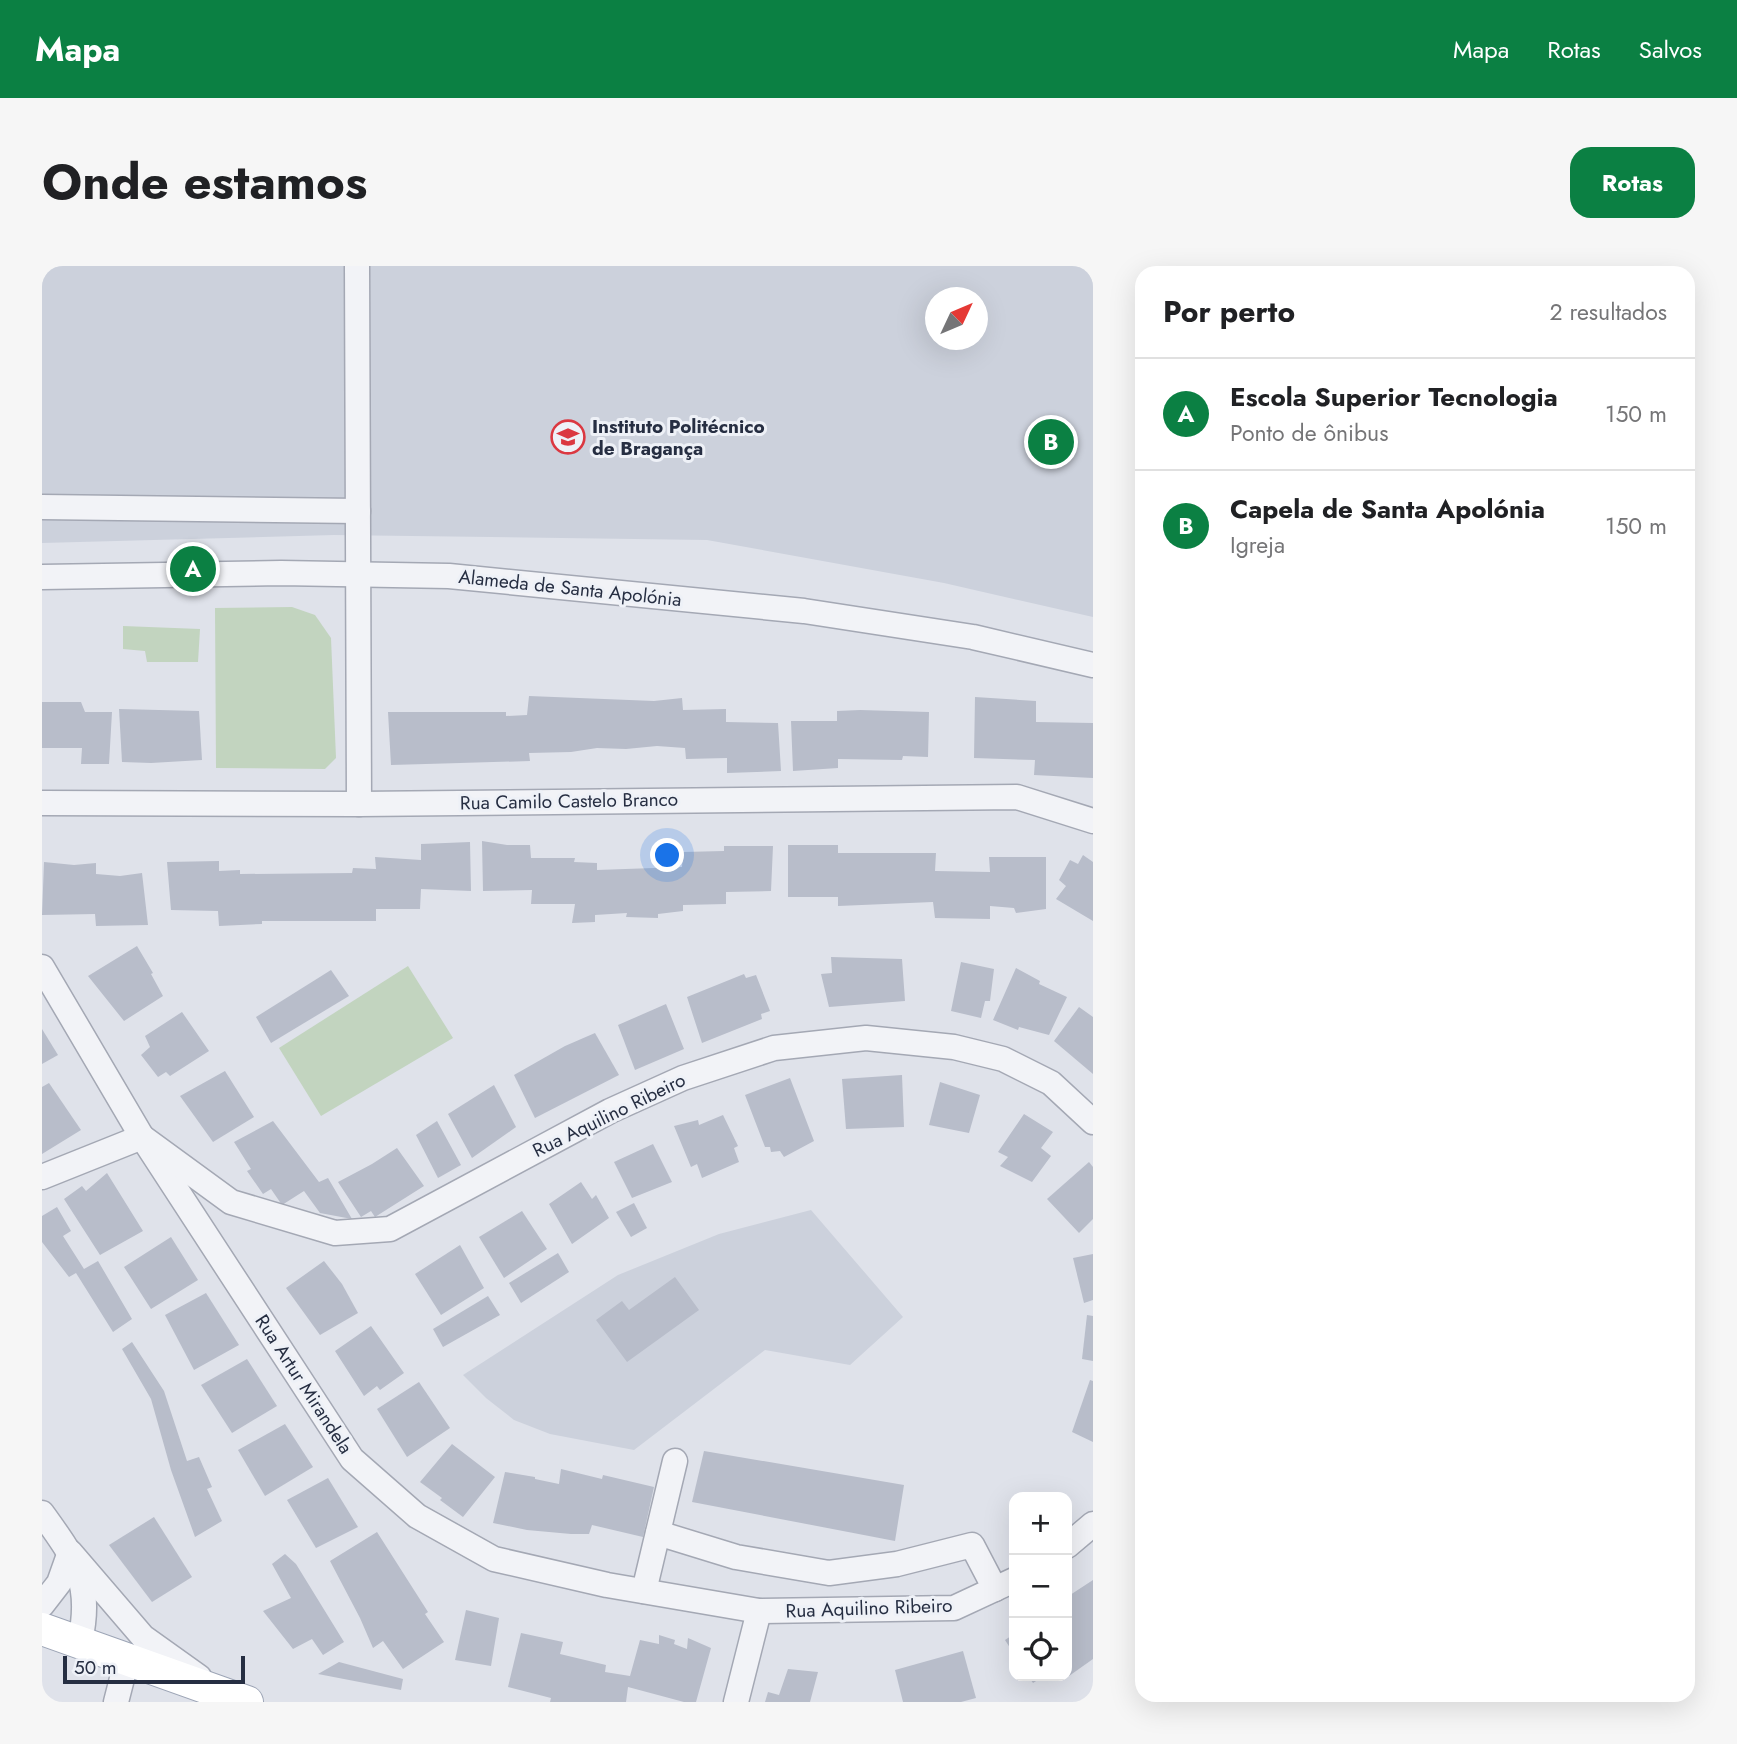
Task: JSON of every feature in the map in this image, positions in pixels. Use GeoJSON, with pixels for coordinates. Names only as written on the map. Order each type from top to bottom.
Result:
{"type":"FeatureCollection","features":[{"type":"Feature","properties":{"kind":"main road"},"geometry":{"type":"LineString","coordinates":[[42,1629],[247,1702]]}},
{"type":"Feature","properties":{"kind":"street"},"geometry":{"type":"LineString","coordinates":[[357,266],[359,804]]}},
{"type":"Feature","properties":{"kind":"street"},"geometry":{"type":"LineString","coordinates":[[42,507],[358,511]]}},
{"type":"Feature","properties":{"kind":"street","name":"Alameda de Santa Apolónia"},"geometry":{"type":"LineString","coordinates":[[42,577],[358,573],[449,576],[804,611],[973,637],[1093,665]]}},
{"type":"Feature","properties":{"kind":"street","name":"Rua Camilo Castelo Branco"},"geometry":{"type":"LineString","coordinates":[[47,807],[1017,797],[1093,821]]}},
{"type":"Feature","properties":{"kind":"street","name":"Rua Artur Mirandela"},"geometry":{"type":"LineString","coordinates":[[42,967],[142,1137],[352,1459],[417,1516],[495,1559],[644,1591],[760,1611]]}},
{"type":"Feature","properties":{"kind":"street","name":"Rua Aquilino Ribeiro"},"geometry":{"type":"LineString","coordinates":[[142,1137],[231,1202],[335,1233],[390,1229],[610,1111],[683,1078],[774,1048],[866,1038],[954,1047],[1003,1059],[1051,1083],[1093,1122]]}},
{"type":"Feature","properties":{"kind":"street"},"geometry":{"type":"LineString","coordinates":[[42,1177],[142,1137]]}},
{"type":"Feature","properties":{"kind":"street"},"geometry":{"type":"LineString","coordinates":[[644,1591],[675,1461]]}},
{"type":"Feature","properties":{"kind":"street"},"geometry":{"type":"LineString","coordinates":[[42,1513],[70,1552],[143,1637],[216,1690]]}},
{"type":"Feature","properties":{"kind":"street"},"geometry":{"type":"LineString","coordinates":[[1072,1542],[1093,1524]]}},
{"type":"Feature","properties":{"kind":"street"},"geometry":{"type":"LineString","coordinates":[[658,1532],[736,1558],[829,1573],[897,1564],[972,1545],[1005,1584]]}},
{"type":"Feature","properties":{"kind":"street"},"geometry":{"type":"LineString","coordinates":[[42,1605],[59,1583],[70,1552]]}},
{"type":"Feature","properties":{"kind":"street"},"geometry":{"type":"LineString","coordinates":[[70,1552],[85,1595],[80,1641]]}},
{"type":"Feature","properties":{"kind":"street","name":"Rua Aquilino Ribeiro"},"geometry":{"type":"LineString","coordinates":[[760,1611],[954,1608],[1005,1584]]}},
{"type":"Feature","properties":{"kind":"street"},"geometry":{"type":"LineString","coordinates":[[736,1702],[760,1611]]}},
{"type":"Feature","properties":{"kind":"street"},"geometry":{"type":"LineString","coordinates":[[116,1702],[127,1659]]}},
{"type":"Feature","properties":{"kind":"shaded area","name":"Instituto Politécnico de Bragança"},"geometry":{"type":"Polygon","coordinates":[[[42,266],[1093,266],[1093,617],[944,583],[707,540],[334,535],[42,543],[42,266]]]}},
{"type":"Feature","properties":{"kind":"shaded area"},"geometry":{"type":"Polygon","coordinates":[[[811,1210],[903,1317],[850,1365],[765,1350],[634,1450],[550,1434],[514,1420],[463,1375],[618,1275],[719,1234],[811,1210]]]}},
{"type":"Feature","properties":{"kind":"green space"},"geometry":{"type":"Polygon","coordinates":[[[292,607],[315,615],[331,638],[336,758],[325,769],[216,768],[215,608],[292,607]]]}},
{"type":"Feature","properties":{"kind":"green space"},"geometry":{"type":"Polygon","coordinates":[[[123,626],[200,629],[198,662],[147,662],[145,651],[123,649],[123,626]]]}},
{"type":"Feature","properties":{"kind":"green space"},"geometry":{"type":"Polygon","coordinates":[[[408,966],[453,1038],[321,1116],[279,1048],[408,966]]]}},
{"type":"Feature","properties":{"kind":"building"},"geometry":{"type":"Polygon","coordinates":[[[1042,427],[1067,435],[1061,457],[1035,449],[1042,427]]]}},
{"type":"Feature","properties":{"kind":"building"},"geometry":{"type":"Polygon","coordinates":[[[529,696],[654,701],[682,698],[683,710],[726,709],[726,722],[778,723],[781,771],[727,773],[727,758],[686,759],[685,748],[657,746],[529,753],[530,761],[391,765],[388,712],[506,712],[506,716],[527,715],[529,696]]]}},
{"type":"Feature","properties":{"kind":"building"},"geometry":{"type":"Polygon","coordinates":[[[975,697],[1036,701],[1036,722],[1093,723],[1093,778],[1034,775],[1035,760],[974,758],[975,697]]]}},
{"type":"Feature","properties":{"kind":"building"},"geometry":{"type":"Polygon","coordinates":[[[42,702],[81,702],[85,712],[112,712],[109,764],[81,764],[82,748],[42,748],[42,702]]]}},
{"type":"Feature","properties":{"kind":"building"},"geometry":{"type":"Polygon","coordinates":[[[119,709],[199,711],[202,760],[122,762],[119,709]]]}},
{"type":"Feature","properties":{"kind":"building"},"geometry":{"type":"Polygon","coordinates":[[[837,711],[929,712],[928,757],[903,756],[902,760],[838,759],[838,768],[793,771],[791,721],[837,721],[837,711]]]}},
{"type":"Feature","properties":{"kind":"building"},"geometry":{"type":"Polygon","coordinates":[[[482,841],[530,845],[531,858],[575,858],[574,862],[597,863],[597,870],[682,867],[683,852],[724,851],[724,846],[773,846],[771,891],[726,892],[726,904],[683,905],[683,911],[658,914],[658,918],[626,917],[627,913],[595,915],[595,922],[572,923],[575,904],[531,904],[532,890],[483,891],[482,841]]]}},
{"type":"Feature","properties":{"kind":"building"},"geometry":{"type":"Polygon","coordinates":[[[470,842],[471,891],[421,889],[420,909],[376,909],[376,921],[262,921],[262,924],[219,926],[218,911],[171,910],[167,862],[219,861],[219,871],[240,870],[240,874],[352,873],[353,868],[376,869],[375,857],[421,860],[421,844],[470,842]]]}},
{"type":"Feature","properties":{"kind":"building"},"geometry":{"type":"Polygon","coordinates":[[[788,845],[838,845],[838,853],[936,853],[935,871],[990,872],[989,857],[1046,857],[1046,909],[1016,913],[1014,908],[990,906],[990,919],[935,918],[933,902],[838,906],[838,897],[788,897],[788,845]]]}},
{"type":"Feature","properties":{"kind":"building"},"geometry":{"type":"Polygon","coordinates":[[[1083,855],[1093,862],[1093,921],[1056,899],[1066,886],[1059,880],[1070,860],[1078,864],[1083,855]]]}},
{"type":"Feature","properties":{"kind":"building"},"geometry":{"type":"Polygon","coordinates":[[[44,862],[74,865],[96,863],[96,874],[120,876],[142,873],[148,925],[96,926],[95,914],[42,915],[44,862]]]}},
{"type":"Feature","properties":{"kind":"building"},"geometry":{"type":"Polygon","coordinates":[[[137,946],[163,996],[124,1021],[88,976],[137,946]]]}},
{"type":"Feature","properties":{"kind":"building"},"geometry":{"type":"Polygon","coordinates":[[[831,957],[902,959],[905,1001],[829,1007],[821,974],[832,973],[831,957]]]}},
{"type":"Feature","properties":{"kind":"building"},"geometry":{"type":"Polygon","coordinates":[[[961,962],[994,969],[990,1001],[985,1001],[981,1018],[951,1011],[961,962]]]}},
{"type":"Feature","properties":{"kind":"building"},"geometry":{"type":"Polygon","coordinates":[[[1016,968],[1040,981],[1039,984],[1067,997],[1049,1035],[1019,1027],[1018,1030],[993,1020],[1016,968]]]}},
{"type":"Feature","properties":{"kind":"building"},"geometry":{"type":"Polygon","coordinates":[[[331,970],[349,996],[271,1043],[256,1017],[331,970]]]}},
{"type":"Feature","properties":{"kind":"building"},"geometry":{"type":"Polygon","coordinates":[[[744,974],[746,978],[756,975],[770,1011],[761,1014],[762,1019],[702,1043],[687,997],[744,974]]]}},
{"type":"Feature","properties":{"kind":"building"},"geometry":{"type":"Polygon","coordinates":[[[666,1004],[684,1049],[635,1070],[618,1025],[666,1004]]]}},
{"type":"Feature","properties":{"kind":"building"},"geometry":{"type":"Polygon","coordinates":[[[1079,1007],[1093,1017],[1093,1074],[1054,1041],[1079,1007]]]}},
{"type":"Feature","properties":{"kind":"building"},"geometry":{"type":"Polygon","coordinates":[[[182,1012],[209,1051],[170,1076],[166,1072],[158,1077],[141,1055],[150,1047],[145,1036],[182,1012]]]}},
{"type":"Feature","properties":{"kind":"building"},"geometry":{"type":"Polygon","coordinates":[[[42,1029],[58,1055],[42,1064],[42,1029]]]}},
{"type":"Feature","properties":{"kind":"building"},"geometry":{"type":"Polygon","coordinates":[[[595,1033],[619,1075],[535,1118],[514,1075],[565,1046],[595,1033]]]}},
{"type":"Feature","properties":{"kind":"building"},"geometry":{"type":"Polygon","coordinates":[[[225,1071],[254,1117],[213,1142],[180,1096],[225,1071]]]}},
{"type":"Feature","properties":{"kind":"building"},"geometry":{"type":"Polygon","coordinates":[[[902,1075],[904,1127],[846,1129],[842,1079],[902,1075]]]}},
{"type":"Feature","properties":{"kind":"building"},"geometry":{"type":"Polygon","coordinates":[[[790,1078],[814,1141],[784,1157],[780,1151],[771,1152],[770,1147],[765,1147],[745,1095],[790,1078]]]}},
{"type":"Feature","properties":{"kind":"building"},"geometry":{"type":"Polygon","coordinates":[[[940,1082],[980,1095],[969,1133],[929,1125],[940,1082]]]}},
{"type":"Feature","properties":{"kind":"building"},"geometry":{"type":"Polygon","coordinates":[[[49,1083],[81,1130],[42,1154],[42,1087],[49,1083]]]}},
{"type":"Feature","properties":{"kind":"building"},"geometry":{"type":"Polygon","coordinates":[[[494,1085],[516,1127],[472,1158],[448,1114],[494,1085]]]}},
{"type":"Feature","properties":{"kind":"building"},"geometry":{"type":"Polygon","coordinates":[[[1024,1114],[1053,1132],[1041,1148],[1051,1156],[1032,1182],[1000,1166],[1008,1157],[998,1152],[1024,1114]]]}},
{"type":"Feature","properties":{"kind":"building"},"geometry":{"type":"Polygon","coordinates":[[[723,1115],[738,1146],[734,1148],[739,1162],[702,1178],[697,1164],[691,1167],[674,1126],[698,1120],[699,1125],[723,1115]]]}},
{"type":"Feature","properties":{"kind":"building"},"geometry":{"type":"Polygon","coordinates":[[[273,1121],[319,1182],[328,1178],[352,1219],[320,1213],[304,1191],[282,1205],[271,1189],[263,1194],[247,1171],[251,1169],[234,1142],[273,1121]]]}},
{"type":"Feature","properties":{"kind":"building"},"geometry":{"type":"Polygon","coordinates":[[[437,1121],[461,1165],[438,1178],[416,1135],[437,1121]]]}},
{"type":"Feature","properties":{"kind":"building"},"geometry":{"type":"Polygon","coordinates":[[[653,1144],[672,1182],[632,1198],[614,1162],[653,1144]]]}},
{"type":"Feature","properties":{"kind":"building"},"geometry":{"type":"Polygon","coordinates":[[[397,1148],[424,1186],[375,1217],[371,1211],[361,1217],[338,1182],[397,1148]]]}},
{"type":"Feature","properties":{"kind":"building"},"geometry":{"type":"Polygon","coordinates":[[[1089,1162],[1093,1167],[1093,1219],[1079,1233],[1047,1199],[1089,1162]]]}},
{"type":"Feature","properties":{"kind":"building"},"geometry":{"type":"Polygon","coordinates":[[[107,1173],[143,1231],[100,1255],[64,1199],[82,1186],[86,1191],[107,1173]]]}},
{"type":"Feature","properties":{"kind":"building"},"geometry":{"type":"Polygon","coordinates":[[[581,1182],[592,1199],[596,1195],[609,1218],[572,1244],[549,1204],[581,1182]]]}},
{"type":"Feature","properties":{"kind":"building"},"geometry":{"type":"Polygon","coordinates":[[[634,1203],[647,1228],[631,1237],[616,1212],[634,1203]]]}},
{"type":"Feature","properties":{"kind":"building"},"geometry":{"type":"Polygon","coordinates":[[[57,1207],[71,1231],[63,1236],[84,1269],[98,1261],[132,1319],[113,1332],[76,1273],[69,1277],[42,1242],[42,1216],[57,1207]]]}},
{"type":"Feature","properties":{"kind":"building"},"geometry":{"type":"Polygon","coordinates":[[[522,1211],[547,1249],[504,1278],[479,1237],[522,1211]]]}},
{"type":"Feature","properties":{"kind":"building"},"geometry":{"type":"Polygon","coordinates":[[[171,1237],[198,1280],[151,1309],[124,1267],[171,1237]]]}},
{"type":"Feature","properties":{"kind":"building"},"geometry":{"type":"Polygon","coordinates":[[[460,1245],[484,1288],[441,1315],[415,1274],[460,1245]]]}},
{"type":"Feature","properties":{"kind":"building"},"geometry":{"type":"Polygon","coordinates":[[[558,1253],[569,1272],[521,1303],[509,1283],[558,1253]]]}},
{"type":"Feature","properties":{"kind":"building"},"geometry":{"type":"Polygon","coordinates":[[[1093,1254],[1093,1300],[1084,1303],[1073,1258],[1093,1254]]]}},
{"type":"Feature","properties":{"kind":"building"},"geometry":{"type":"Polygon","coordinates":[[[324,1261],[342,1284],[358,1313],[320,1335],[286,1288],[324,1261]]]}},
{"type":"Feature","properties":{"kind":"building"},"geometry":{"type":"Polygon","coordinates":[[[675,1277],[699,1310],[627,1362],[596,1320],[622,1301],[629,1310],[675,1277]]]}},
{"type":"Feature","properties":{"kind":"building"},"geometry":{"type":"Polygon","coordinates":[[[206,1293],[239,1345],[194,1370],[165,1315],[206,1293]]]}},
{"type":"Feature","properties":{"kind":"building"},"geometry":{"type":"Polygon","coordinates":[[[488,1296],[500,1315],[443,1347],[433,1329],[488,1296]]]}},
{"type":"Feature","properties":{"kind":"building"},"geometry":{"type":"Polygon","coordinates":[[[1087,1315],[1093,1316],[1093,1361],[1082,1359],[1087,1315]]]}},
{"type":"Feature","properties":{"kind":"building"},"geometry":{"type":"Polygon","coordinates":[[[371,1326],[404,1373],[380,1390],[377,1386],[364,1396],[335,1351],[371,1326]]]}},
{"type":"Feature","properties":{"kind":"building"},"geometry":{"type":"Polygon","coordinates":[[[132,1342],[164,1391],[187,1461],[199,1457],[212,1487],[207,1489],[222,1521],[195,1537],[171,1470],[151,1399],[122,1349],[132,1342]]]}},
{"type":"Feature","properties":{"kind":"building"},"geometry":{"type":"Polygon","coordinates":[[[247,1359],[277,1406],[232,1433],[201,1385],[247,1359]]]}},
{"type":"Feature","properties":{"kind":"building"},"geometry":{"type":"Polygon","coordinates":[[[1090,1380],[1093,1381],[1093,1442],[1072,1432],[1090,1380]]]}},
{"type":"Feature","properties":{"kind":"building"},"geometry":{"type":"Polygon","coordinates":[[[419,1382],[450,1428],[407,1457],[377,1409],[419,1382]]]}},
{"type":"Feature","properties":{"kind":"building"},"geometry":{"type":"Polygon","coordinates":[[[285,1424],[313,1467],[265,1496],[238,1450],[285,1424]]]}},
{"type":"Feature","properties":{"kind":"building"},"geometry":{"type":"Polygon","coordinates":[[[452,1444],[495,1477],[463,1517],[420,1482],[452,1444]]]}},
{"type":"Feature","properties":{"kind":"building"},"geometry":{"type":"Polygon","coordinates":[[[704,1451],[904,1485],[895,1541],[692,1502],[704,1451]]]}},
{"type":"Feature","properties":{"kind":"building"},"geometry":{"type":"Polygon","coordinates":[[[561,1469],[654,1487],[643,1537],[592,1525],[589,1534],[571,1534],[527,1530],[493,1523],[505,1472],[559,1484],[561,1469]]]}},
{"type":"Feature","properties":{"kind":"building"},"geometry":{"type":"Polygon","coordinates":[[[328,1478],[358,1527],[316,1548],[287,1500],[328,1478]]]}},
{"type":"Feature","properties":{"kind":"building"},"geometry":{"type":"Polygon","coordinates":[[[154,1517],[192,1577],[152,1602],[109,1545],[154,1517]]]}},
{"type":"Feature","properties":{"kind":"building"},"geometry":{"type":"Polygon","coordinates":[[[377,1532],[444,1642],[403,1669],[383,1641],[373,1648],[330,1561],[377,1532]]]}},
{"type":"Feature","properties":{"kind":"building"},"geometry":{"type":"Polygon","coordinates":[[[285,1554],[296,1564],[344,1642],[323,1655],[312,1639],[293,1649],[263,1611],[291,1598],[272,1564],[285,1554]]]}},
{"type":"Feature","properties":{"kind":"building"},"geometry":{"type":"Polygon","coordinates":[[[1093,1580],[1093,1659],[1072,1674],[1072,1618],[1072,1594],[1093,1580]]]}},
{"type":"Feature","properties":{"kind":"building"},"geometry":{"type":"Polygon","coordinates":[[[466,1610],[499,1618],[491,1666],[455,1660],[466,1610]]]}},
{"type":"Feature","properties":{"kind":"building"},"geometry":{"type":"Polygon","coordinates":[[[521,1633],[563,1642],[560,1654],[606,1665],[605,1672],[630,1676],[640,1640],[659,1644],[659,1635],[675,1640],[674,1644],[687,1649],[688,1638],[711,1648],[696,1702],[684,1702],[628,1687],[626,1702],[550,1702],[551,1698],[508,1687],[521,1633]]]}},
{"type":"Feature","properties":{"kind":"building"},"geometry":{"type":"Polygon","coordinates":[[[963,1651],[976,1698],[961,1702],[903,1702],[895,1670],[963,1651]]]}},
{"type":"Feature","properties":{"kind":"building"},"geometry":{"type":"Polygon","coordinates":[[[339,1662],[403,1679],[401,1690],[318,1674],[339,1662]]]}},
{"type":"Feature","properties":{"kind":"building"},"geometry":{"type":"Polygon","coordinates":[[[788,1669],[818,1672],[810,1702],[765,1702],[768,1692],[779,1695],[788,1669]]]}},
{"type":"Feature","properties":{"kind":"place","name":"Instituto Politécnico de Bragança"},"geometry":{"type":"Point","coordinates":[568,437]}},
{"type":"Feature","properties":{"kind":"place","name":"Capela de Santa Apolónia"},"geometry":{"type":"Point","coordinates":[1051,442]}},
{"type":"Feature","properties":{"kind":"place","name":"Escola Superior Tecnologia"},"geometry":{"type":"Point","coordinates":[193,569]}}]}
